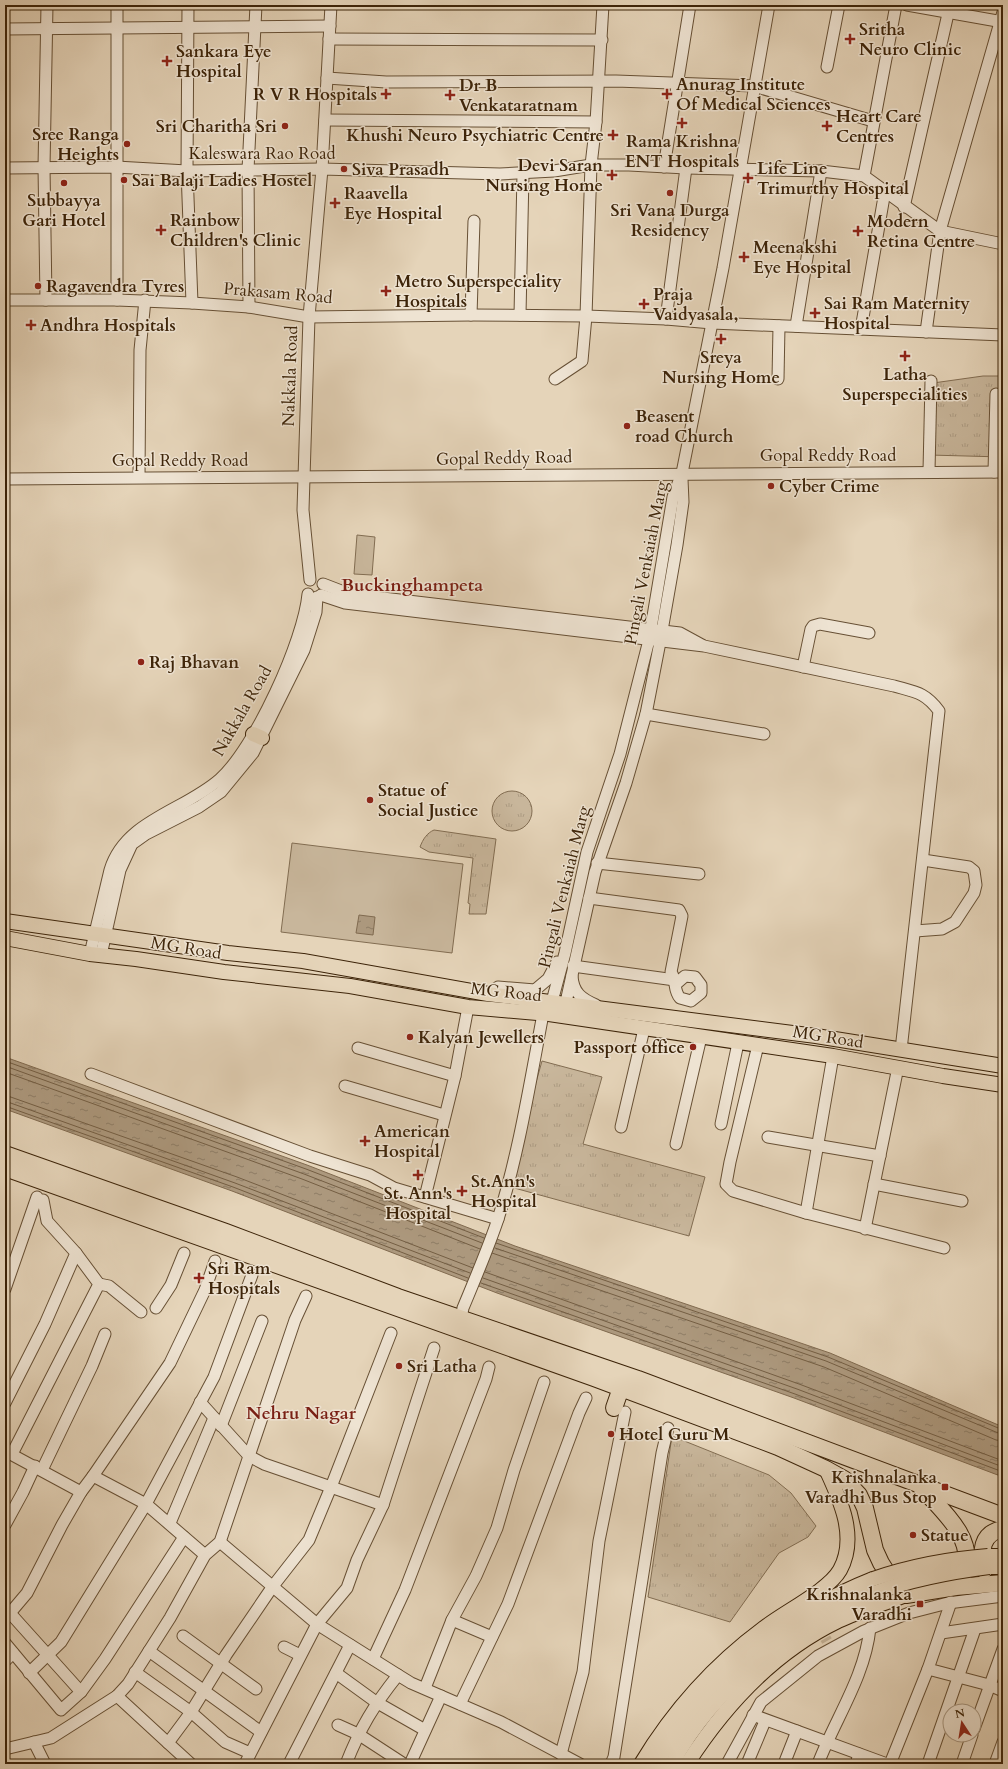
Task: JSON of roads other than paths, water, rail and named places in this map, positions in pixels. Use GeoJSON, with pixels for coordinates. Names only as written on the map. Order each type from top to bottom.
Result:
{"type":"FeatureCollection","features":[{"type":"Feature","properties":{"kind":"highway"},"geometry":{"type":"LineString","coordinates":[[5,1144],[53,1171]]}},
{"type":"Feature","properties":{"kind":"highway"},"geometry":{"type":"LineString","coordinates":[[5,1154],[226,1232],[396,1302],[778,1447],[826,1469],[844,1479],[859,1495],[865,1508],[875,1550],[881,1563],[898,1590],[906,1596],[954,1595],[992,1572],[983,1566],[983,1543],[991,1533],[1003,1529]]}},
{"type":"Feature","properties":{"kind":"highway"},"geometry":{"type":"LineString","coordinates":[[5,1168],[396,1302],[462,1313],[1003,1516]]}},
{"type":"Feature","properties":{"kind":"highway"},"geometry":{"type":"LineString","coordinates":[[620,1388],[620,1410]]}},
{"type":"Feature","properties":{"kind":"highway"},"geometry":{"type":"LineString","coordinates":[[844,1479],[854,1461]]}},
{"type":"Feature","properties":{"kind":"highway"},"geometry":{"type":"LineString","coordinates":[[920,1486],[954,1525],[965,1542],[967,1564],[963,1578],[954,1595]]}},
{"type":"Feature","properties":{"kind":"main road","name":"MG Road"},"geometry":{"type":"LineString","coordinates":[[5,921],[228,953],[303,961],[488,994],[644,1029],[833,1056],[943,1076],[1003,1085]]}},
{"type":"Feature","properties":{"kind":"main road","name":"MG Road"},"geometry":{"type":"LineString","coordinates":[[5,938],[95,955],[136,959],[224,972],[350,986],[468,1007],[554,1010],[603,1009],[816,1036],[1003,1066]]}},
{"type":"Feature","properties":{"kind":"main road"},"geometry":{"type":"LineString","coordinates":[[641,1764],[656,1740],[679,1709],[710,1675],[740,1647],[765,1627],[825,1586],[840,1570],[846,1554],[847,1536],[845,1520],[839,1498],[826,1469]]}},
{"type":"Feature","properties":{"kind":"main road"},"geometry":{"type":"LineString","coordinates":[[992,1572],[1003,1556]]}},
{"type":"Feature","properties":{"kind":"main road"},"geometry":{"type":"LineString","coordinates":[[672,1764],[697,1724],[740,1676],[773,1648],[875,1586],[923,1564],[958,1558],[992,1572],[1003,1567]]}},
{"type":"Feature","properties":{"kind":"main road"},"geometry":{"type":"LineString","coordinates":[[656,1764],[690,1713],[732,1667],[771,1635],[812,1608],[847,1590],[875,1586]]}},
{"type":"Feature","properties":{"kind":"main road"},"geometry":{"type":"LineString","coordinates":[[687,1764],[726,1709],[761,1674],[787,1653],[837,1622],[906,1596]]}},
{"type":"Feature","properties":{"kind":"street"},"geometry":{"type":"LineString","coordinates":[[46,300],[44,167],[47,5]]}},
{"type":"Feature","properties":{"kind":"street"},"geometry":{"type":"LineString","coordinates":[[117,5],[117,300]]}},
{"type":"Feature","properties":{"kind":"street"},"geometry":{"type":"LineString","coordinates":[[188,5],[187,171],[192,302]]}},
{"type":"Feature","properties":{"kind":"street"},"geometry":{"type":"LineString","coordinates":[[249,307],[248,170],[256,5]]}},
{"type":"Feature","properties":{"kind":"street","name":"Nakkala Road"},"geometry":{"type":"LineString","coordinates":[[95,955],[110,870],[114,858],[120,848],[152,821],[196,797],[221,778],[257,736],[304,650],[316,612],[317,593],[306,587],[310,580],[304,537],[303,478],[309,317],[322,169],[331,5]]}},
{"type":"Feature","properties":{"kind":"street"},"geometry":{"type":"LineString","coordinates":[[555,379],[582,361],[586,316],[592,165],[602,40],[603,5]]}},
{"type":"Feature","properties":{"kind":"street"},"geometry":{"type":"LineString","coordinates":[[664,167],[676,84],[690,5]]}},
{"type":"Feature","properties":{"kind":"street"},"geometry":{"type":"LineString","coordinates":[[682,472],[712,324],[769,5]]}},
{"type":"Feature","properties":{"kind":"street"},"geometry":{"type":"LineString","coordinates":[[827,67],[838,5]]}},
{"type":"Feature","properties":{"kind":"street"},"geometry":{"type":"LineString","coordinates":[[864,176],[873,121],[896,5]]}},
{"type":"Feature","properties":{"kind":"street"},"geometry":{"type":"LineString","coordinates":[[907,5],[950,8],[1002,18],[940,231],[926,332]]}},
{"type":"Feature","properties":{"kind":"street"},"geometry":{"type":"LineString","coordinates":[[904,206],[950,8]]}},
{"type":"Feature","properties":{"kind":"street"},"geometry":{"type":"LineString","coordinates":[[5,29],[330,26]]}},
{"type":"Feature","properties":{"kind":"street"},"geometry":{"type":"LineString","coordinates":[[329,39],[602,40]]}},
{"type":"Feature","properties":{"kind":"street"},"geometry":{"type":"LineString","coordinates":[[327,78],[386,82],[598,82],[754,86],[873,121]]}},
{"type":"Feature","properties":{"kind":"street"},"geometry":{"type":"LineString","coordinates":[[325,120],[596,122]]}},
{"type":"Feature","properties":{"kind":"street","name":"Kaleswara Rao Road"},"geometry":{"type":"LineString","coordinates":[[5,168],[116,167],[187,171],[322,169],[523,174],[592,165],[821,171],[864,176],[940,231],[1003,244]]}},
{"type":"Feature","properties":{"kind":"street"},"geometry":{"type":"LineString","coordinates":[[666,319],[686,168]]}},
{"type":"Feature","properties":{"kind":"street"},"geometry":{"type":"LineString","coordinates":[[796,326],[821,171]]}},
{"type":"Feature","properties":{"kind":"street"},"geometry":{"type":"LineString","coordinates":[[520,315],[523,174]]}},
{"type":"Feature","properties":{"kind":"street"},"geometry":{"type":"LineString","coordinates":[[861,330],[885,191]]}},
{"type":"Feature","properties":{"kind":"street"},"geometry":{"type":"LineString","coordinates":[[471,314],[474,221]]}},
{"type":"Feature","properties":{"kind":"street","name":"Prakasam Road"},"geometry":{"type":"LineString","coordinates":[[5,300],[145,300],[192,302],[249,307],[309,317],[471,314],[586,316],[666,319],[712,324],[1003,335]]}},
{"type":"Feature","properties":{"kind":"street"},"geometry":{"type":"LineString","coordinates":[[139,477],[140,350],[145,300]]}},
{"type":"Feature","properties":{"kind":"street"},"geometry":{"type":"LineString","coordinates":[[778,379],[779,326]]}},
{"type":"Feature","properties":{"kind":"street"},"geometry":{"type":"LineString","coordinates":[[929,471],[931,381]]}},
{"type":"Feature","properties":{"kind":"street"},"geometry":{"type":"LineString","coordinates":[[996,394],[999,472]]}},
{"type":"Feature","properties":{"kind":"street","name":"Gopal Reddy Road"},"geometry":{"type":"LineString","coordinates":[[5,479],[139,477],[303,478],[682,472],[999,472]]}},
{"type":"Feature","properties":{"kind":"street","name":"Pingali Venkaiah Marg"},"geometry":{"type":"LineString","coordinates":[[554,1010],[573,968],[597,863],[618,808],[646,714],[662,631],[683,502],[682,472]]}},
{"type":"Feature","properties":{"kind":"street","name":"Pingali Venkaiah Marg"},"geometry":{"type":"LineString","coordinates":[[554,1010],[587,852],[620,754],[650,635],[673,497],[682,472]]}},
{"type":"Feature","properties":{"kind":"street"},"geometry":{"type":"LineString","coordinates":[[317,593],[344,603],[650,635],[662,631],[680,633],[704,646]]}},
{"type":"Feature","properties":{"kind":"street"},"geometry":{"type":"LineString","coordinates":[[802,667],[813,626],[820,624],[869,633]]}},
{"type":"Feature","properties":{"kind":"street"},"geometry":{"type":"LineString","coordinates":[[650,635],[660,642],[704,646],[894,686],[925,695],[931,700],[939,711],[901,1050]]}},
{"type":"Feature","properties":{"kind":"street"},"geometry":{"type":"LineString","coordinates":[[646,714],[764,734]]}},
{"type":"Feature","properties":{"kind":"street"},"geometry":{"type":"LineString","coordinates":[[603,802],[618,808]]}},
{"type":"Feature","properties":{"kind":"street"},"geometry":{"type":"LineString","coordinates":[[915,931],[942,929],[955,922],[974,893],[976,885],[974,871],[969,867],[923,860]]}},
{"type":"Feature","properties":{"kind":"street"},"geometry":{"type":"LineString","coordinates":[[597,863],[698,874]]}},
{"type":"Feature","properties":{"kind":"street"},"geometry":{"type":"LineString","coordinates":[[588,898],[679,910],[682,916],[671,972],[676,981],[573,968],[574,988],[578,995],[582,999],[603,1009]]}},
{"type":"Feature","properties":{"kind":"street"},"geometry":{"type":"LineString","coordinates":[[488,994],[498,988],[535,990],[548,979],[557,962],[565,952]]}},
{"type":"Feature","properties":{"kind":"street"},"geometry":{"type":"LineString","coordinates":[[425,1197],[455,1076],[468,1007]]}},
{"type":"Feature","properties":{"kind":"street"},"geometry":{"type":"LineString","coordinates":[[462,1313],[497,1222],[554,1010]]}},
{"type":"Feature","properties":{"kind":"street"},"geometry":{"type":"LineString","coordinates":[[620,1127],[644,1029]]}},
{"type":"Feature","properties":{"kind":"street"},"geometry":{"type":"LineString","coordinates":[[676,1144],[701,1037]]}},
{"type":"Feature","properties":{"kind":"street"},"geometry":{"type":"LineString","coordinates":[[721,1124],[738,1043]]}},
{"type":"Feature","properties":{"kind":"street"},"geometry":{"type":"LineString","coordinates":[[758,1045],[726,1184],[733,1191],[806,1213],[944,1248]]}},
{"type":"Feature","properties":{"kind":"street"},"geometry":{"type":"LineString","coordinates":[[358,1048],[455,1076]]}},
{"type":"Feature","properties":{"kind":"street"},"geometry":{"type":"LineString","coordinates":[[806,1213],[833,1056]]}},
{"type":"Feature","properties":{"kind":"street"},"geometry":{"type":"LineString","coordinates":[[865,1229],[898,1067]]}},
{"type":"Feature","properties":{"kind":"street"},"geometry":{"type":"LineString","coordinates":[[91,1074],[310,1156],[370,1175],[394,1188],[497,1222]]}},
{"type":"Feature","properties":{"kind":"street"},"geometry":{"type":"LineString","coordinates":[[345,1086],[444,1116]]}},
{"type":"Feature","properties":{"kind":"street"},"geometry":{"type":"LineString","coordinates":[[768,1137],[818,1144],[880,1156]]}},
{"type":"Feature","properties":{"kind":"street"},"geometry":{"type":"LineString","coordinates":[[874,1184],[962,1202]]}},
{"type":"Feature","properties":{"kind":"street"},"geometry":{"type":"LineString","coordinates":[[5,1289],[40,1198],[47,1221],[76,1253],[99,1284],[109,1286],[141,1312]]}},
{"type":"Feature","properties":{"kind":"street"},"geometry":{"type":"LineString","coordinates":[[5,1403],[45,1324],[76,1253]]}},
{"type":"Feature","properties":{"kind":"street"},"geometry":{"type":"LineString","coordinates":[[156,1308],[171,1285],[184,1253]]}},
{"type":"Feature","properties":{"kind":"street"},"geometry":{"type":"LineString","coordinates":[[81,1692],[48,1654],[7,1616],[27,1593],[81,1492],[94,1476],[170,1362],[205,1290],[215,1261]]}},
{"type":"Feature","properties":{"kind":"street"},"geometry":{"type":"LineString","coordinates":[[29,1673],[61,1642],[146,1504],[214,1377],[252,1275]]}},
{"type":"Feature","properties":{"kind":"street"},"geometry":{"type":"LineString","coordinates":[[81,1492],[9,1452],[99,1284]]}},
{"type":"Feature","properties":{"kind":"street"},"geometry":{"type":"LineString","coordinates":[[5,1749],[51,1738],[117,1696],[149,1651],[170,1618],[205,1555],[220,1542],[295,1320],[306,1296]]}},
{"type":"Feature","properties":{"kind":"street"},"geometry":{"type":"LineString","coordinates":[[170,1523],[218,1422],[262,1321]]}},
{"type":"Feature","properties":{"kind":"street"},"geometry":{"type":"LineString","coordinates":[[168,1743],[191,1712],[220,1665],[273,1586],[309,1540],[391,1333]]}},
{"type":"Feature","properties":{"kind":"street"},"geometry":{"type":"LineString","coordinates":[[5,1525],[38,1468],[92,1366],[105,1334]]}},
{"type":"Feature","properties":{"kind":"street"},"geometry":{"type":"LineString","coordinates":[[245,1764],[317,1624],[347,1588],[383,1505],[434,1348]]}},
{"type":"Feature","properties":{"kind":"street"},"geometry":{"type":"LineString","coordinates":[[373,1659],[405,1590],[486,1379],[489,1367]]}},
{"type":"Feature","properties":{"kind":"street"},"geometry":{"type":"LineString","coordinates":[[425,1688],[452,1620],[476,1576],[496,1528],[544,1382]]}},
{"type":"Feature","properties":{"kind":"street"},"geometry":{"type":"LineString","coordinates":[[460,1704],[508,1604],[564,1450],[586,1398]]}},
{"type":"Feature","properties":{"kind":"street"},"geometry":{"type":"LineString","coordinates":[[200,1402],[249,1456],[264,1464],[383,1505]]}},
{"type":"Feature","properties":{"kind":"street"},"geometry":{"type":"LineString","coordinates":[[561,1754],[583,1672],[599,1541],[620,1410]]}},
{"type":"Feature","properties":{"kind":"street"},"geometry":{"type":"LineString","coordinates":[[610,1764],[614,1757],[661,1461],[668,1428]]}},
{"type":"Feature","properties":{"kind":"street"},"geometry":{"type":"LineString","coordinates":[[94,1476],[146,1504],[170,1523],[205,1555]]}},
{"type":"Feature","properties":{"kind":"street"},"geometry":{"type":"LineString","coordinates":[[5,1643],[61,1710],[81,1692],[105,1659],[184,1537]]}},
{"type":"Feature","properties":{"kind":"street"},"geometry":{"type":"LineString","coordinates":[[220,1542],[317,1624],[398,1675],[441,1696],[501,1722],[580,1764]]}},
{"type":"Feature","properties":{"kind":"street"},"geometry":{"type":"LineString","coordinates":[[726,1764],[761,1702],[830,1645],[954,1595],[1003,1596]]}},
{"type":"Feature","properties":{"kind":"street"},"geometry":{"type":"LineString","coordinates":[[890,1764],[928,1669],[954,1595]]}},
{"type":"Feature","properties":{"kind":"street"},"geometry":{"type":"LineString","coordinates":[[452,1620],[492,1637]]}},
{"type":"Feature","properties":{"kind":"street"},"geometry":{"type":"LineString","coordinates":[[941,1633],[1003,1624]]}},
{"type":"Feature","properties":{"kind":"street"},"geometry":{"type":"LineString","coordinates":[[818,1764],[826,1741],[864,1662],[868,1647],[870,1628]]}},
{"type":"Feature","properties":{"kind":"street"},"geometry":{"type":"LineString","coordinates":[[928,1764],[975,1629]]}},
{"type":"Feature","properties":{"kind":"street"},"geometry":{"type":"LineString","coordinates":[[183,1636],[220,1665],[256,1690]]}},
{"type":"Feature","properties":{"kind":"street"},"geometry":{"type":"LineString","coordinates":[[289,1764],[350,1645]]}},
{"type":"Feature","properties":{"kind":"street"},"geometry":{"type":"LineString","coordinates":[[284,1647],[300,1655]]}},
{"type":"Feature","properties":{"kind":"street"},"geometry":{"type":"LineString","coordinates":[[982,1706],[1003,1649]]}},
{"type":"Feature","properties":{"kind":"street"},"geometry":{"type":"LineString","coordinates":[[149,1651],[261,1732]]}},
{"type":"Feature","properties":{"kind":"street"},"geometry":{"type":"LineString","coordinates":[[5,1661],[13,1653]]}},
{"type":"Feature","properties":{"kind":"street"},"geometry":{"type":"LineString","coordinates":[[928,1669],[989,1685],[1003,1691]]}},
{"type":"Feature","properties":{"kind":"street"},"geometry":{"type":"LineString","coordinates":[[135,1672],[191,1712],[225,1742],[250,1754]]}},
{"type":"Feature","properties":{"kind":"street"},"geometry":{"type":"LineString","coordinates":[[336,1673],[376,1702],[425,1730]]}},
{"type":"Feature","properties":{"kind":"street"},"geometry":{"type":"LineString","coordinates":[[346,1764],[358,1734],[376,1702],[398,1675]]}},
{"type":"Feature","properties":{"kind":"street"},"geometry":{"type":"LineString","coordinates":[[117,1696],[191,1764]]}},
{"type":"Feature","properties":{"kind":"street"},"geometry":{"type":"LineString","coordinates":[[410,1764],[441,1696]]}},
{"type":"Feature","properties":{"kind":"street"},"geometry":{"type":"LineString","coordinates":[[753,1715],[826,1741],[858,1759],[887,1764]]}},
{"type":"Feature","properties":{"kind":"street"},"geometry":{"type":"LineString","coordinates":[[747,1764],[765,1720]]}},
{"type":"Feature","properties":{"kind":"street"},"geometry":{"type":"LineString","coordinates":[[338,1725],[358,1734],[404,1764]]}},
{"type":"Feature","properties":{"kind":"street"},"geometry":{"type":"LineString","coordinates":[[784,1764],[797,1731]]}},
{"type":"Feature","properties":{"kind":"street"},"geometry":{"type":"LineString","coordinates":[[34,1742],[45,1764]]}},
{"type":"Feature","properties":{"kind":"street"},"geometry":{"type":"LineString","coordinates":[[995,1764],[1003,1742]]}},
{"type":"Feature","properties":{"kind":"street"},"geometry":{"type":"LineString","coordinates":[[962,1764],[969,1743]]}},
{"type":"Feature","properties":{"kind":"water"},"geometry":{"type":"Polygon","coordinates":[[[359,915],[375,917],[373,935],[356,933],[359,915]]]}},
{"type":"Feature","properties":{"kind":"water"},"geometry":{"type":"Polygon","coordinates":[[[5,1057],[307,1165],[515,1246],[830,1353],[1003,1427],[1003,1477],[794,1398],[497,1293],[232,1191],[5,1109],[5,1057]]]}},
{"type":"Feature","properties":{"kind":"tunnel"},"geometry":{"type":"LineString","coordinates":[[817,1624],[827,1641]]}},
{"type":"Feature","properties":{"kind":"place","name":"Sritha Neuro Clinic"},"geometry":{"type":"Point","coordinates":[850,39]}},
{"type":"Feature","properties":{"kind":"place","name":"Sankara Eye Hospital"},"geometry":{"type":"Point","coordinates":[167,61]}},
{"type":"Feature","properties":{"kind":"place","name":"R V R Hospitals"},"geometry":{"type":"Point","coordinates":[386,94]}},
{"type":"Feature","properties":{"kind":"place","name":"Anurag Institute Of Medical Sciences"},"geometry":{"type":"Point","coordinates":[667,94]}},
{"type":"Feature","properties":{"kind":"place","name":"Dr B Venkataratnam"},"geometry":{"type":"Point","coordinates":[450,95]}},
{"type":"Feature","properties":{"kind":"place","name":"Rama Krishna ENT Hospitals"},"geometry":{"type":"Point","coordinates":[682,123]}},
{"type":"Feature","properties":{"kind":"place","name":"Sri Charitha Sri"},"geometry":{"type":"Point","coordinates":[285,126]}},
{"type":"Feature","properties":{"kind":"place","name":"Heart Care Centres"},"geometry":{"type":"Point","coordinates":[827,126]}},
{"type":"Feature","properties":{"kind":"place","name":"Khushi Neuro Psychiatric Centre"},"geometry":{"type":"Point","coordinates":[613,135]}},
{"type":"Feature","properties":{"kind":"place","name":"Sree Ranga Heights"},"geometry":{"type":"Point","coordinates":[127,144]}},
{"type":"Feature","properties":{"kind":"place","name":"Siva Prasadh"},"geometry":{"type":"Point","coordinates":[344,169]}},
{"type":"Feature","properties":{"kind":"place","name":"Devi Saran Nursing Home"},"geometry":{"type":"Point","coordinates":[612,175]}},
{"type":"Feature","properties":{"kind":"place","name":"Life Line Trimurthy Hospital"},"geometry":{"type":"Point","coordinates":[748,178]}},
{"type":"Feature","properties":{"kind":"place","name":"Sai Balaji Ladies Hostel"},"geometry":{"type":"Point","coordinates":[124,180]}},
{"type":"Feature","properties":{"kind":"place","name":"Subbayya Gari Hotel"},"geometry":{"type":"Point","coordinates":[64,183]}},
{"type":"Feature","properties":{"kind":"place","name":"Sri Vana Durga Residency"},"geometry":{"type":"Point","coordinates":[670,193]}},
{"type":"Feature","properties":{"kind":"place","name":"Raavella Eye Hospital"},"geometry":{"type":"Point","coordinates":[335,203]}},
{"type":"Feature","properties":{"kind":"place","name":"Rainbow Children's Clinic"},"geometry":{"type":"Point","coordinates":[161,230]}},
{"type":"Feature","properties":{"kind":"place","name":"Modern Retina Centre"},"geometry":{"type":"Point","coordinates":[858,231]}},
{"type":"Feature","properties":{"kind":"place","name":"Meenakshi Eye Hospital"},"geometry":{"type":"Point","coordinates":[744,257]}},
{"type":"Feature","properties":{"kind":"place","name":"Ragavendra Tyres"},"geometry":{"type":"Point","coordinates":[38,286]}},
{"type":"Feature","properties":{"kind":"place","name":"Metro Superspeciality Hospitals"},"geometry":{"type":"Point","coordinates":[386,291]}},
{"type":"Feature","properties":{"kind":"place","name":"Praja Vaidyasala,"},"geometry":{"type":"Point","coordinates":[644,304]}},
{"type":"Feature","properties":{"kind":"place","name":"Sai Ram Maternity Hospital"},"geometry":{"type":"Point","coordinates":[815,313]}},
{"type":"Feature","properties":{"kind":"place","name":"Andhra Hospitals"},"geometry":{"type":"Point","coordinates":[31,325]}},
{"type":"Feature","properties":{"kind":"place","name":"Sreya Nursing Home"},"geometry":{"type":"Point","coordinates":[721,339]}},
{"type":"Feature","properties":{"kind":"place","name":"Latha Superspecialities"},"geometry":{"type":"Point","coordinates":[905,356]}},
{"type":"Feature","properties":{"kind":"place","name":"Beasent road Church"},"geometry":{"type":"Point","coordinates":[627,426]}},
{"type":"Feature","properties":{"kind":"place","name":"Cyber Crime"},"geometry":{"type":"Point","coordinates":[771,486]}},
{"type":"Feature","properties":{"kind":"place","name":"Raj Bhavan"},"geometry":{"type":"Point","coordinates":[141,662]}},
{"type":"Feature","properties":{"kind":"place","name":"Statue of Social Justice"},"geometry":{"type":"Point","coordinates":[370,800]}},
{"type":"Feature","properties":{"kind":"place","name":"Kalyan Jewellers"},"geometry":{"type":"Point","coordinates":[410,1037]}},
{"type":"Feature","properties":{"kind":"place","name":"Passport office"},"geometry":{"type":"Point","coordinates":[693,1047]}},
{"type":"Feature","properties":{"kind":"place","name":"American Hospital"},"geometry":{"type":"Point","coordinates":[365,1141]}},
{"type":"Feature","properties":{"kind":"place","name":"St. Ann's Hospital"},"geometry":{"type":"Point","coordinates":[418,1175]}},
{"type":"Feature","properties":{"kind":"place","name":"St.Ann's Hospital"},"geometry":{"type":"Point","coordinates":[462,1191]}},
{"type":"Feature","properties":{"kind":"place","name":"Sri Ram Hospitals"},"geometry":{"type":"Point","coordinates":[199,1278]}},
{"type":"Feature","properties":{"kind":"place","name":"Sri Latha"},"geometry":{"type":"Point","coordinates":[399,1366]}},
{"type":"Feature","properties":{"kind":"place","name":"Hotel Guru M"},"geometry":{"type":"Point","coordinates":[611,1434]}},
{"type":"Feature","properties":{"kind":"place","name":"Krishnalanka Varadhi Bus Stop"},"geometry":{"type":"Point","coordinates":[945,1487]}},
{"type":"Feature","properties":{"kind":"place","name":"Statue"},"geometry":{"type":"Point","coordinates":[913,1535]}},
{"type":"Feature","properties":{"kind":"place","name":"Krishnalanka Varadhi"},"geometry":{"type":"Point","coordinates":[920,1604]}},
{"type":"Feature","properties":{"kind":"district","name":"Buckinghampeta"},"geometry":{"type":"Point","coordinates":[412,585]}},
{"type":"Feature","properties":{"kind":"district","name":"Nehru Nagar"},"geometry":{"type":"Point","coordinates":[301,1413]}}]}
